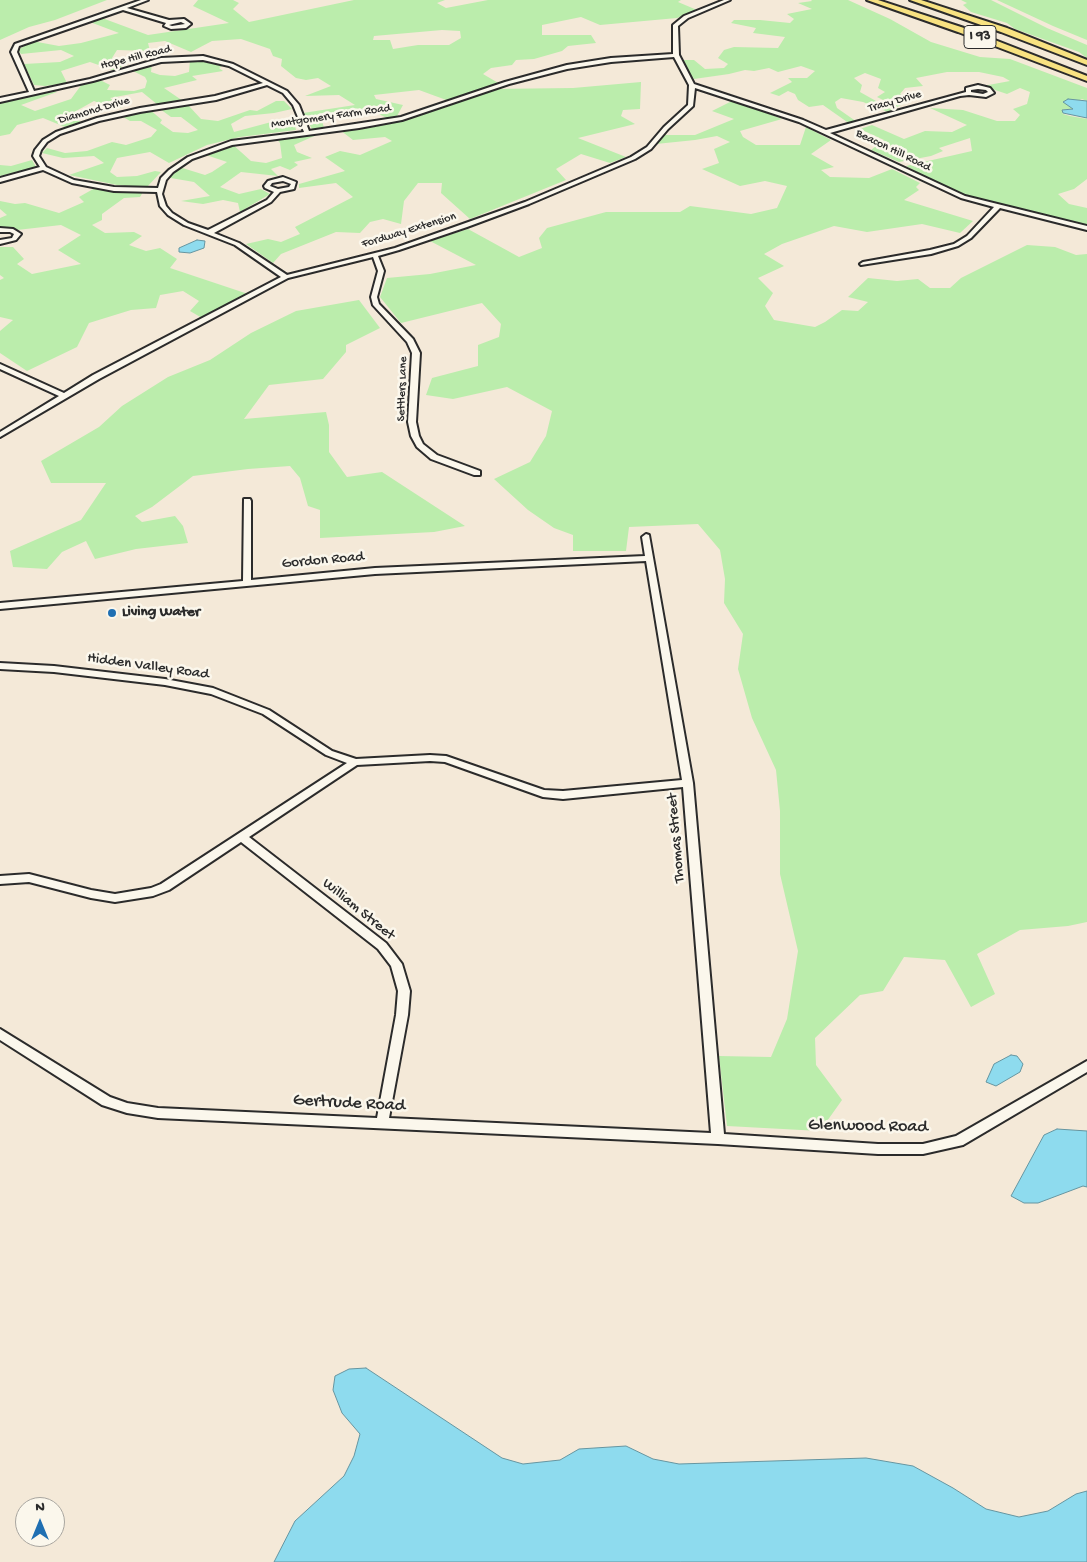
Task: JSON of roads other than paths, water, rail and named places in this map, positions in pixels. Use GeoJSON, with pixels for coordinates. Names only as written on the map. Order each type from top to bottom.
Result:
{"type":"FeatureCollection","features":[{"type":"Feature","properties":{"kind":"highway","name":"I 93"},"geometry":{"type":"LineString","coordinates":[[872,0],[961,30],[1087,79]]}},
{"type":"Feature","properties":{"kind":"highway","name":"I 93"},"geometry":{"type":"LineString","coordinates":[[914,0],[997,28],[1087,63]]}},
{"type":"Feature","properties":{"kind":"street"},"geometry":{"type":"LineString","coordinates":[[32,92],[14,52],[17,45],[146,0]]}},
{"type":"Feature","properties":{"kind":"street"},"geometry":{"type":"LineString","coordinates":[[692,86],[676,55],[674,30],[680,21],[728,0]]}},
{"type":"Feature","properties":{"kind":"street"},"geometry":{"type":"LineString","coordinates":[[122,8],[169,22]]}},
{"type":"Feature","properties":{"kind":"street","name":"Montgomery Farm Road"},"geometry":{"type":"LineString","coordinates":[[159,190],[163,179],[171,171],[205,151],[241,140],[359,126],[402,118],[567,67],[611,60],[676,55]]}},
{"type":"Feature","properties":{"kind":"street","name":"Hope Hill Road"},"geometry":{"type":"LineString","coordinates":[[0,100],[91,80],[155,61],[203,58],[224,62],[269,83],[292,98],[308,132]]}},
{"type":"Feature","properties":{"kind":"street","name":"Diamond Drive"},"geometry":{"type":"LineString","coordinates":[[44,168],[36,156],[40,146],[50,137],[72,127],[130,112],[216,98],[269,83]]}},
{"type":"Feature","properties":{"kind":"street","name":"Beacon Hill Road"},"geometry":{"type":"LineString","coordinates":[[692,86],[776,112],[826,132],[954,193],[1087,228]]}},
{"type":"Feature","properties":{"kind":"street","name":"Fordway Extension"},"geometry":{"type":"LineString","coordinates":[[0,435],[63,395],[286,277],[375,254],[494,216],[633,158],[649,148],[670,123],[691,105],[692,86]]}},
{"type":"Feature","properties":{"kind":"street","name":"Tracy Drive"},"geometry":{"type":"LineString","coordinates":[[826,132],[968,93]]}},
{"type":"Feature","properties":{"kind":"street"},"geometry":{"type":"LineString","coordinates":[[0,180],[44,168],[72,181],[97,187],[159,190],[160,200],[170,214],[186,224],[250,252],[286,277]]}},
{"type":"Feature","properties":{"kind":"street"},"geometry":{"type":"LineString","coordinates":[[208,233],[264,205],[278,191]]}},
{"type":"Feature","properties":{"kind":"street"},"geometry":{"type":"LineString","coordinates":[[863,264],[931,252],[956,245],[969,237],[998,206]]}},
{"type":"Feature","properties":{"kind":"street"},"geometry":{"type":"LineString","coordinates":[[0,230],[11,230],[18,234],[14,239],[0,242]]}},
{"type":"Feature","properties":{"kind":"street","name":"Settlers Lane"},"geometry":{"type":"LineString","coordinates":[[375,254],[381,271],[374,298],[376,305],[410,342],[416,353],[412,422],[415,436],[420,445],[434,457],[477,473]]}},
{"type":"Feature","properties":{"kind":"street"},"geometry":{"type":"LineString","coordinates":[[0,366],[63,395]]}},
{"type":"Feature","properties":{"kind":"street"},"geometry":{"type":"LineString","coordinates":[[247,501],[247,582]]}},
{"type":"Feature","properties":{"kind":"street","name":"Thomas Street"},"geometry":{"type":"LineString","coordinates":[[646,537],[688,783],[718,1139]]}},
{"type":"Feature","properties":{"kind":"street","name":"Gordon Road"},"geometry":{"type":"LineString","coordinates":[[0,606],[385,570],[649,558]]}},
{"type":"Feature","properties":{"kind":"street","name":"Hidden Valley Road"},"geometry":{"type":"LineString","coordinates":[[0,666],[63,670],[165,682],[213,691],[266,712],[329,753],[355,762],[430,758],[446,760],[543,793],[563,795],[688,783]]}},
{"type":"Feature","properties":{"kind":"street"},"geometry":{"type":"LineString","coordinates":[[0,880],[30,878],[103,896],[140,895],[165,887],[355,762]]}},
{"type":"Feature","properties":{"kind":"street","name":"William Street"},"geometry":{"type":"LineString","coordinates":[[242,837],[382,946],[396,964],[404,991],[402,1015],[382,1123]]}},
{"type":"Feature","properties":{"kind":"street","name":"Gertrude Road"},"geometry":{"type":"LineString","coordinates":[[0,1034],[84,1089],[127,1108],[158,1113],[718,1139]]}},
{"type":"Feature","properties":{"kind":"street","name":"Glenwood Road"},"geometry":{"type":"LineString","coordinates":[[718,1139],[923,1149],[959,1141],[988,1126],[1087,1066]]}},
{"type":"Feature","properties":{"kind":"water"},"geometry":{"type":"Polygon","coordinates":[[[1068,99],[1087,101],[1087,118],[1063,113],[1062,110],[1073,109],[1063,102],[1068,99]]]}},
{"type":"Feature","properties":{"kind":"water"},"geometry":{"type":"Polygon","coordinates":[[[197,240],[205,241],[204,248],[190,253],[179,252],[179,248],[197,240]]]}},
{"type":"Feature","properties":{"kind":"water"},"geometry":{"type":"Polygon","coordinates":[[[1011,1055],[1017,1056],[1023,1064],[1020,1072],[996,1086],[986,1082],[994,1064],[1011,1055]]]}},
{"type":"Feature","properties":{"kind":"water"},"geometry":{"type":"Polygon","coordinates":[[[1057,1129],[1087,1131],[1087,1187],[1083,1186],[1038,1203],[1024,1203],[1011,1196],[1044,1135],[1057,1129]]]}},
{"type":"Feature","properties":{"kind":"water"},"geometry":{"type":"Polygon","coordinates":[[[366,1368],[502,1458],[523,1464],[560,1460],[579,1449],[626,1446],[653,1459],[679,1464],[866,1458],[913,1466],[986,1509],[1019,1517],[1048,1511],[1076,1494],[1087,1491],[1087,1562],[274,1562],[295,1521],[344,1476],[354,1456],[360,1434],[342,1413],[333,1390],[335,1376],[349,1369],[366,1368]]]}},
{"type":"Feature","properties":{"kind":"place","name":"Living Water"},"geometry":{"type":"Point","coordinates":[112,613]}}]}
